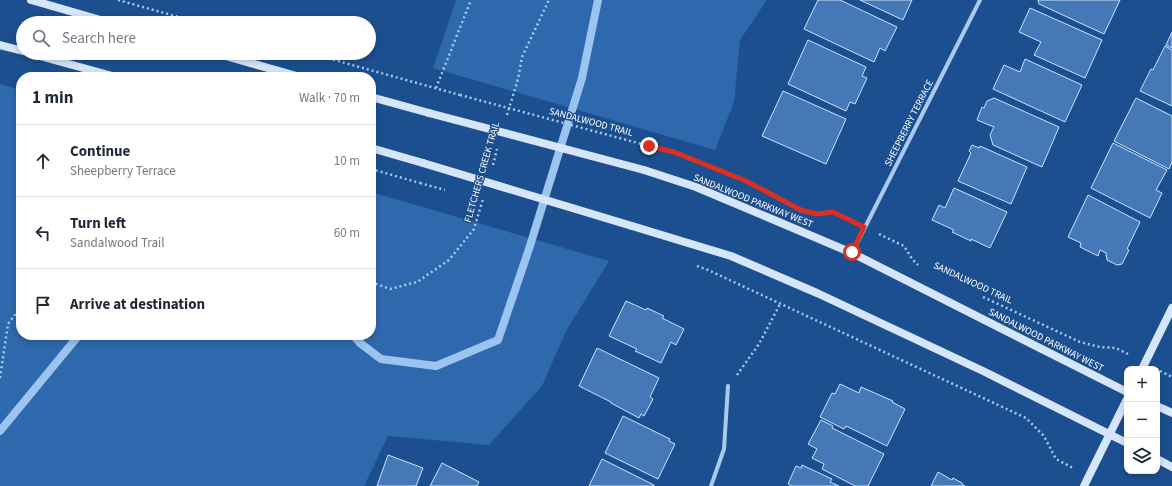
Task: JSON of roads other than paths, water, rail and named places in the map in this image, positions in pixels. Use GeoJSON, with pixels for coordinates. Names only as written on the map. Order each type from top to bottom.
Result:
{"type":"FeatureCollection","features":[{"type":"Feature","properties":{"kind":"main road"},"geometry":{"type":"LineString","coordinates":[[31,0],[87,16]]}},
{"type":"Feature","properties":{"kind":"main road"},"geometry":{"type":"LineString","coordinates":[[0,45],[16,49]]}},
{"type":"Feature","properties":{"kind":"main road"},"geometry":{"type":"LineString","coordinates":[[54,60],[98,72]]}},
{"type":"Feature","properties":{"kind":"main road"},"geometry":{"type":"LineString","coordinates":[[240,60],[282,72]]}},
{"type":"Feature","properties":{"kind":"main road","name":"SANDALWOOD PARKWAY WEST"},"geometry":{"type":"LineString","coordinates":[[376,98],[644,170],[696,188],[852,252],[1124,390]]}},
{"type":"Feature","properties":{"kind":"main road"},"geometry":{"type":"LineString","coordinates":[[376,149],[731,256],[817,293],[983,371],[1124,441]]}},
{"type":"Feature","properties":{"kind":"main road"},"geometry":{"type":"LineString","coordinates":[[1143,366],[1172,308]]}},
{"type":"Feature","properties":{"kind":"main road"},"geometry":{"type":"LineString","coordinates":[[1084,486],[1126,402]]}},
{"type":"Feature","properties":{"kind":"main road"},"geometry":{"type":"LineString","coordinates":[[1160,407],[1172,413]]}},
{"type":"Feature","properties":{"kind":"main road"},"geometry":{"type":"LineString","coordinates":[[1160,461],[1172,467]]}},
{"type":"Feature","properties":{"kind":"street","name":"SHEEPBERRY TERRACE"},"geometry":{"type":"LineString","coordinates":[[852,252],[980,0]]}},
{"type":"Feature","properties":{"kind":"street"},"geometry":{"type":"LineString","coordinates":[[711,486],[724,449],[728,386]]}},
{"type":"Feature","properties":{"kind":"waterway"},"geometry":{"type":"LineString","coordinates":[[357,340],[381,359],[436,366],[498,340],[529,249],[582,78],[598,0]]}},
{"type":"Feature","properties":{"kind":"waterway"},"geometry":{"type":"LineString","coordinates":[[0,431],[75,340]]}}]}
